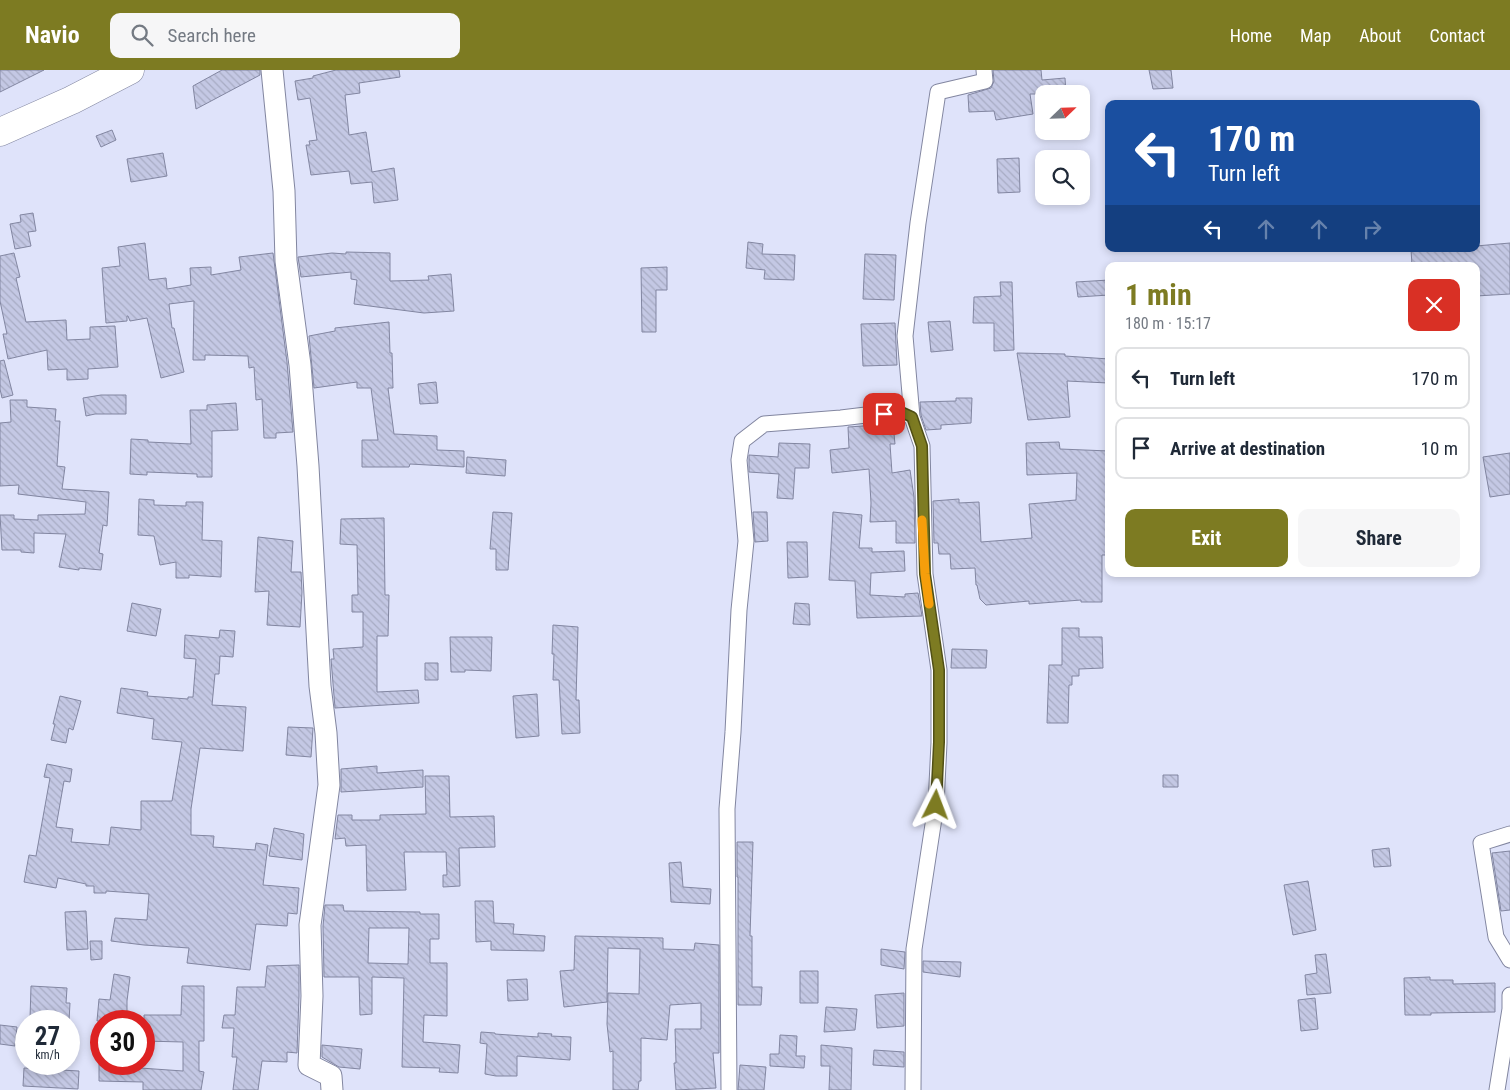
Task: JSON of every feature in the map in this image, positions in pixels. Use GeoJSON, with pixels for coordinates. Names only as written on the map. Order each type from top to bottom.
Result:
{"type":"FeatureCollection","features":[{"type":"Feature","properties":{"kind":"highway"},"geometry":{"type":"LineString","coordinates":[[0,132],[72,100],[130,70]]}},
{"type":"Feature","properties":{"kind":"street"},"geometry":{"type":"LineString","coordinates":[[272,70],[284,191],[286,261],[300,365],[308,466],[320,686],[326,733],[329,785],[310,925],[312,996],[308,1065],[331,1076],[332,1090]]}},
{"type":"Feature","properties":{"kind":"street"},"geometry":{"type":"LineString","coordinates":[[914,1090],[914,949],[936,805],[939,742],[939,670],[925,574],[922,446],[912,417],[905,336],[918,222],[938,92],[985,81],[984,70]]}},
{"type":"Feature","properties":{"kind":"street"},"geometry":{"type":"LineString","coordinates":[[729,1090],[728,808],[739,610],[746,541],[739,460],[742,441],[764,424],[899,411],[912,417]]}},
{"type":"Feature","properties":{"kind":"street"},"geometry":{"type":"LineString","coordinates":[[1510,834],[1481,843],[1496,937],[1510,960]]}},
{"type":"Feature","properties":{"kind":"street"},"geometry":{"type":"LineString","coordinates":[[1497,1090],[1510,1009],[1510,996]]}},
{"type":"Feature","properties":{"kind":"building"},"geometry":{"type":"Polygon","coordinates":[[[0,70],[44,70],[0,92],[0,70]]]}},
{"type":"Feature","properties":{"kind":"building"},"geometry":{"type":"Polygon","coordinates":[[[222,70],[260,70],[260,75],[196,109],[193,86],[222,70]]]}},
{"type":"Feature","properties":{"kind":"building"},"geometry":{"type":"Polygon","coordinates":[[[336,70],[399,70],[400,77],[359,83],[360,93],[345,95],[349,135],[366,132],[372,172],[394,168],[398,200],[374,203],[372,182],[351,184],[349,171],[311,175],[306,145],[310,145],[309,141],[317,140],[310,98],[298,100],[295,81],[313,78],[313,76],[336,70]]]}},
{"type":"Feature","properties":{"kind":"building"},"geometry":{"type":"Polygon","coordinates":[[[993,70],[1041,70],[1042,80],[1065,78],[1065,85],[1035,85],[1035,94],[1030,94],[1033,114],[996,120],[994,111],[969,112],[968,95],[991,88],[994,81],[993,70]]]}},
{"type":"Feature","properties":{"kind":"building"},"geometry":{"type":"Polygon","coordinates":[[[1149,70],[1171,70],[1173,88],[1153,89],[1149,70]]]}},
{"type":"Feature","properties":{"kind":"building"},"geometry":{"type":"Polygon","coordinates":[[[112,130],[116,140],[101,147],[96,136],[112,130]]]}},
{"type":"Feature","properties":{"kind":"building"},"geometry":{"type":"Polygon","coordinates":[[[163,153],[167,176],[131,182],[127,159],[163,153]]]}},
{"type":"Feature","properties":{"kind":"building"},"geometry":{"type":"Polygon","coordinates":[[[1019,158],[1020,192],[998,193],[997,159],[1019,158]]]}},
{"type":"Feature","properties":{"kind":"building"},"geometry":{"type":"Polygon","coordinates":[[[33,213],[36,231],[28,232],[31,246],[15,249],[10,224],[21,222],[20,215],[33,213]]]}},
{"type":"Feature","properties":{"kind":"building"},"geometry":{"type":"Polygon","coordinates":[[[748,242],[763,244],[762,254],[795,255],[794,280],[764,279],[765,270],[746,268],[748,242]]]}},
{"type":"Feature","properties":{"kind":"building"},"geometry":{"type":"Polygon","coordinates":[[[145,243],[149,280],[166,278],[167,289],[191,285],[190,268],[211,267],[211,275],[241,270],[239,257],[273,253],[287,362],[293,432],[276,433],[276,438],[264,438],[262,399],[256,400],[254,367],[249,368],[248,356],[205,355],[205,360],[193,360],[194,301],[169,304],[172,328],[174,328],[184,372],[161,378],[147,318],[130,321],[127,316],[127,321],[106,323],[102,268],[120,266],[118,247],[145,243]]]}},
{"type":"Feature","properties":{"kind":"building"},"geometry":{"type":"Polygon","coordinates":[[[1510,243],[1510,294],[1480,296],[1480,262],[1412,262],[1411,252],[1480,252],[1480,246],[1510,243]]]}},
{"type":"Feature","properties":{"kind":"building"},"geometry":{"type":"Polygon","coordinates":[[[346,252],[390,253],[390,281],[429,280],[428,276],[451,274],[454,311],[424,313],[354,304],[357,280],[351,279],[351,272],[301,277],[298,257],[332,253],[346,254],[346,252]]]}},
{"type":"Feature","properties":{"kind":"building"},"geometry":{"type":"Polygon","coordinates":[[[14,253],[20,277],[16,278],[26,322],[66,320],[67,340],[90,339],[90,327],[115,326],[118,367],[88,369],[88,379],[67,380],[67,369],[48,370],[47,350],[8,359],[3,334],[7,334],[0,301],[0,256],[14,253]]]}},
{"type":"Feature","properties":{"kind":"building"},"geometry":{"type":"Polygon","coordinates":[[[865,254],[896,255],[894,300],[863,299],[865,254]]]}},
{"type":"Feature","properties":{"kind":"building"},"geometry":{"type":"Polygon","coordinates":[[[667,267],[667,290],[656,290],[656,332],[642,332],[641,268],[667,267]]]}},
{"type":"Feature","properties":{"kind":"building"},"geometry":{"type":"Polygon","coordinates":[[[1105,280],[1105,295],[1078,297],[1076,282],[1105,280]]]}},
{"type":"Feature","properties":{"kind":"building"},"geometry":{"type":"Polygon","coordinates":[[[1000,282],[1012,282],[1014,350],[994,351],[994,323],[973,323],[974,297],[1001,296],[1000,282]]]}},
{"type":"Feature","properties":{"kind":"building"},"geometry":{"type":"Polygon","coordinates":[[[950,321],[953,350],[931,352],[928,322],[950,321]]]}},
{"type":"Feature","properties":{"kind":"building"},"geometry":{"type":"Polygon","coordinates":[[[389,322],[393,388],[388,388],[394,434],[437,436],[437,450],[464,451],[464,467],[410,464],[409,467],[362,467],[362,440],[378,440],[371,388],[357,388],[357,382],[314,388],[309,336],[335,331],[335,328],[389,322]]]}},
{"type":"Feature","properties":{"kind":"building"},"geometry":{"type":"Polygon","coordinates":[[[895,323],[897,365],[863,366],[861,324],[895,323]]]}},
{"type":"Feature","properties":{"kind":"building"},"geometry":{"type":"Polygon","coordinates":[[[1017,353],[1065,354],[1065,356],[1105,359],[1105,383],[1067,381],[1070,417],[1028,420],[1017,353]]]}},
{"type":"Feature","properties":{"kind":"building"},"geometry":{"type":"Polygon","coordinates":[[[4,360],[13,395],[2,398],[0,389],[0,361],[4,360]]]}},
{"type":"Feature","properties":{"kind":"building"},"geometry":{"type":"Polygon","coordinates":[[[436,382],[438,403],[420,404],[418,384],[436,382]]]}},
{"type":"Feature","properties":{"kind":"building"},"geometry":{"type":"Polygon","coordinates":[[[101,395],[126,395],[126,414],[95,414],[86,416],[83,398],[101,395]]]}},
{"type":"Feature","properties":{"kind":"building"},"geometry":{"type":"Polygon","coordinates":[[[956,398],[972,398],[971,423],[941,425],[941,429],[926,430],[921,415],[920,402],[956,401],[956,398]]]}},
{"type":"Feature","properties":{"kind":"building"},"geometry":{"type":"Polygon","coordinates":[[[10,400],[27,400],[27,407],[56,409],[55,421],[60,421],[57,466],[65,467],[62,489],[109,492],[107,526],[103,525],[99,553],[103,554],[101,570],[79,568],[79,570],[59,567],[66,534],[34,533],[34,553],[21,552],[21,550],[2,550],[0,515],[14,515],[14,519],[38,520],[38,515],[85,514],[86,502],[18,494],[19,485],[0,486],[0,423],[11,422],[10,400]]]}},
{"type":"Feature","properties":{"kind":"building"},"geometry":{"type":"Polygon","coordinates":[[[236,403],[238,430],[212,431],[212,477],[197,477],[197,474],[147,472],[147,475],[130,474],[131,439],[148,440],[148,442],[191,444],[190,410],[207,410],[207,405],[236,403]]]}},
{"type":"Feature","properties":{"kind":"building"},"geometry":{"type":"Polygon","coordinates":[[[893,424],[895,444],[890,444],[892,473],[910,470],[914,497],[915,543],[896,543],[896,521],[870,522],[869,469],[832,473],[830,450],[849,448],[848,427],[893,424]]]}},
{"type":"Feature","properties":{"kind":"building"},"geometry":{"type":"Polygon","coordinates":[[[1059,442],[1060,449],[1105,451],[1105,555],[1102,555],[1102,602],[1081,602],[1081,600],[1029,604],[1029,601],[986,605],[980,599],[976,585],[975,568],[951,569],[950,554],[939,554],[938,543],[934,543],[933,501],[959,499],[959,503],[979,502],[981,542],[1032,538],[1029,504],[1076,500],[1077,473],[1027,475],[1026,443],[1059,442]]]}},
{"type":"Feature","properties":{"kind":"building"},"geometry":{"type":"Polygon","coordinates":[[[779,443],[810,444],[809,468],[795,468],[793,499],[777,498],[779,474],[749,472],[749,455],[778,457],[779,443]]]}},
{"type":"Feature","properties":{"kind":"building"},"geometry":{"type":"Polygon","coordinates":[[[1510,453],[1510,494],[1490,497],[1483,457],[1510,453]]]}},
{"type":"Feature","properties":{"kind":"building"},"geometry":{"type":"Polygon","coordinates":[[[467,457],[506,460],[505,476],[466,473],[467,457]]]}},
{"type":"Feature","properties":{"kind":"building"},"geometry":{"type":"Polygon","coordinates":[[[139,499],[154,500],[154,505],[186,506],[186,502],[203,502],[202,540],[222,541],[221,577],[189,575],[189,578],[176,578],[176,562],[160,565],[154,536],[138,535],[139,499]]]}},
{"type":"Feature","properties":{"kind":"building"},"geometry":{"type":"Polygon","coordinates":[[[493,512],[512,513],[508,570],[496,570],[496,549],[490,549],[493,512]]]}},
{"type":"Feature","properties":{"kind":"building"},"geometry":{"type":"Polygon","coordinates":[[[753,512],[767,512],[768,541],[755,542],[753,512]]]}},
{"type":"Feature","properties":{"kind":"building"},"geometry":{"type":"Polygon","coordinates":[[[833,512],[862,515],[859,548],[872,548],[872,552],[904,551],[905,571],[871,573],[870,595],[905,597],[905,594],[918,593],[922,616],[857,618],[855,581],[829,580],[833,512]]]}},
{"type":"Feature","properties":{"kind":"building"},"geometry":{"type":"Polygon","coordinates":[[[384,518],[385,595],[389,595],[388,636],[377,636],[377,692],[418,690],[419,703],[335,708],[331,659],[334,659],[333,649],[363,647],[363,612],[352,612],[352,595],[358,595],[357,545],[340,544],[341,519],[384,518]]]}},
{"type":"Feature","properties":{"kind":"building"},"geometry":{"type":"Polygon","coordinates":[[[258,537],[293,541],[291,572],[301,572],[300,627],[267,625],[269,591],[255,592],[258,537]]]}},
{"type":"Feature","properties":{"kind":"building"},"geometry":{"type":"Polygon","coordinates":[[[787,542],[807,542],[808,577],[788,578],[787,542]]]}},
{"type":"Feature","properties":{"kind":"building"},"geometry":{"type":"Polygon","coordinates":[[[132,603],[161,609],[156,636],[127,631],[132,603]]]}},
{"type":"Feature","properties":{"kind":"building"},"geometry":{"type":"Polygon","coordinates":[[[795,603],[809,604],[810,625],[793,624],[795,603]]]}},
{"type":"Feature","properties":{"kind":"building"},"geometry":{"type":"Polygon","coordinates":[[[553,625],[578,627],[576,700],[579,700],[580,733],[562,734],[559,680],[553,680],[553,625]]]}},
{"type":"Feature","properties":{"kind":"building"},"geometry":{"type":"Polygon","coordinates":[[[1062,628],[1079,628],[1079,637],[1102,637],[1103,668],[1079,669],[1079,676],[1072,676],[1072,685],[1069,685],[1068,723],[1047,723],[1049,665],[1062,665],[1062,628]]]}},
{"type":"Feature","properties":{"kind":"building"},"geometry":{"type":"Polygon","coordinates":[[[220,630],[235,631],[233,657],[220,656],[219,674],[215,674],[212,705],[246,707],[243,751],[200,748],[191,809],[191,835],[214,836],[213,847],[255,850],[256,843],[268,845],[263,885],[299,888],[297,914],[288,913],[287,926],[256,924],[250,970],[187,963],[189,948],[111,941],[115,918],[147,920],[149,894],[106,891],[106,893],[94,893],[94,886],[86,886],[86,884],[58,878],[56,888],[24,882],[29,855],[36,856],[50,778],[44,777],[47,764],[72,769],[70,782],[64,781],[56,827],[73,829],[71,842],[109,845],[111,827],[141,830],[141,801],[172,801],[182,742],[152,739],[154,719],[117,713],[121,688],[148,692],[147,696],[188,699],[188,697],[193,697],[196,659],[184,658],[185,635],[219,638],[220,630]]]}},
{"type":"Feature","properties":{"kind":"building"},"geometry":{"type":"Polygon","coordinates":[[[450,637],[492,637],[491,671],[465,670],[465,672],[451,672],[450,637]]]}},
{"type":"Feature","properties":{"kind":"building"},"geometry":{"type":"Polygon","coordinates":[[[952,649],[987,650],[986,668],[951,668],[952,649]]]}},
{"type":"Feature","properties":{"kind":"building"},"geometry":{"type":"Polygon","coordinates":[[[425,663],[438,663],[438,680],[425,680],[425,663]]]}},
{"type":"Feature","properties":{"kind":"building"},"geometry":{"type":"Polygon","coordinates":[[[537,694],[539,736],[516,738],[513,696],[537,694]]]}},
{"type":"Feature","properties":{"kind":"building"},"geometry":{"type":"Polygon","coordinates":[[[60,696],[81,701],[73,730],[69,728],[66,743],[51,740],[60,696]]]}},
{"type":"Feature","properties":{"kind":"building"},"geometry":{"type":"Polygon","coordinates":[[[288,727],[313,728],[311,757],[286,755],[288,727]]]}},
{"type":"Feature","properties":{"kind":"building"},"geometry":{"type":"Polygon","coordinates":[[[377,766],[377,773],[423,770],[423,787],[341,792],[341,769],[377,766]]]}},
{"type":"Feature","properties":{"kind":"building"},"geometry":{"type":"Polygon","coordinates":[[[1163,775],[1178,775],[1178,787],[1163,787],[1163,775]]]}},
{"type":"Feature","properties":{"kind":"building"},"geometry":{"type":"Polygon","coordinates":[[[425,776],[449,776],[450,817],[494,816],[495,847],[459,848],[460,886],[443,887],[443,875],[447,875],[446,852],[404,852],[406,890],[367,891],[366,845],[346,846],[345,838],[335,839],[338,815],[352,815],[352,820],[380,820],[380,815],[426,814],[425,776]]]}},
{"type":"Feature","properties":{"kind":"building"},"geometry":{"type":"Polygon","coordinates":[[[274,828],[304,834],[302,860],[269,856],[274,828]]]}},
{"type":"Feature","properties":{"kind":"building"},"geometry":{"type":"Polygon","coordinates":[[[737,842],[753,842],[750,936],[752,936],[752,987],[762,987],[761,1005],[738,1005],[737,842]]]}},
{"type":"Feature","properties":{"kind":"building"},"geometry":{"type":"Polygon","coordinates":[[[1389,848],[1391,866],[1374,867],[1372,850],[1389,848]]]}},
{"type":"Feature","properties":{"kind":"building"},"geometry":{"type":"Polygon","coordinates":[[[1510,851],[1510,910],[1501,911],[1492,853],[1510,851]]]}},
{"type":"Feature","properties":{"kind":"building"},"geometry":{"type":"Polygon","coordinates":[[[681,862],[683,887],[711,889],[710,904],[671,902],[669,863],[681,862]]]}},
{"type":"Feature","properties":{"kind":"building"},"geometry":{"type":"Polygon","coordinates":[[[1308,881],[1316,930],[1293,935],[1284,885],[1308,881]]]}},
{"type":"Feature","properties":{"kind":"building"},"geometry":{"type":"Polygon","coordinates":[[[475,901],[493,901],[494,923],[514,924],[513,934],[545,936],[544,951],[491,950],[491,941],[476,942],[475,901]]]}},
{"type":"Feature","properties":{"kind":"building"},"geometry":{"type":"Polygon","coordinates":[[[325,905],[343,905],[344,911],[439,914],[439,939],[430,939],[430,963],[447,963],[447,1016],[424,1015],[423,1042],[460,1045],[458,1073],[439,1072],[440,1068],[402,1067],[404,978],[372,977],[372,1014],[360,1015],[359,977],[324,977],[323,926],[325,905]],[[369,928],[368,963],[408,964],[409,928],[369,928]]]}},
{"type":"Feature","properties":{"kind":"building"},"geometry":{"type":"Polygon","coordinates":[[[86,911],[88,949],[67,950],[65,912],[86,911]]]}},
{"type":"Feature","properties":{"kind":"building"},"geometry":{"type":"Polygon","coordinates":[[[575,936],[663,938],[663,949],[694,950],[695,943],[719,945],[719,1053],[713,1053],[716,1088],[676,1090],[674,1063],[676,1063],[675,1029],[701,1029],[701,1003],[670,1005],[667,1040],[641,1038],[641,1081],[639,1081],[638,1090],[613,1090],[613,1051],[610,1052],[607,1024],[608,993],[639,994],[640,949],[608,948],[607,1002],[564,1007],[560,971],[574,970],[575,936]]]}},
{"type":"Feature","properties":{"kind":"building"},"geometry":{"type":"Polygon","coordinates":[[[90,941],[102,941],[102,959],[91,960],[90,941]]]}},
{"type":"Feature","properties":{"kind":"building"},"geometry":{"type":"Polygon","coordinates":[[[881,949],[905,952],[904,969],[881,965],[881,949]]]}},
{"type":"Feature","properties":{"kind":"building"},"geometry":{"type":"Polygon","coordinates":[[[1326,954],[1331,993],[1307,995],[1305,975],[1317,973],[1315,955],[1326,954]]]}},
{"type":"Feature","properties":{"kind":"building"},"geometry":{"type":"Polygon","coordinates":[[[923,961],[961,962],[960,977],[923,972],[923,961]]]}},
{"type":"Feature","properties":{"kind":"building"},"geometry":{"type":"Polygon","coordinates":[[[299,965],[297,1053],[287,1052],[287,1062],[262,1061],[258,1090],[233,1090],[237,1057],[232,1057],[234,1028],[222,1028],[224,1015],[235,1015],[237,987],[265,987],[267,966],[299,965]]]}},
{"type":"Feature","properties":{"kind":"building"},"geometry":{"type":"Polygon","coordinates":[[[800,971],[818,971],[818,1003],[800,1003],[800,971]]]}},
{"type":"Feature","properties":{"kind":"building"},"geometry":{"type":"Polygon","coordinates":[[[114,974],[130,977],[127,1010],[98,1010],[99,999],[110,1000],[114,974]]]}},
{"type":"Feature","properties":{"kind":"building"},"geometry":{"type":"Polygon","coordinates":[[[1430,977],[1430,980],[1453,980],[1453,984],[1495,983],[1495,1012],[1405,1015],[1404,978],[1430,977]]]}},
{"type":"Feature","properties":{"kind":"building"},"geometry":{"type":"Polygon","coordinates":[[[527,979],[528,1000],[508,1001],[507,980],[527,979]]]}},
{"type":"Feature","properties":{"kind":"building"},"geometry":{"type":"Polygon","coordinates":[[[31,986],[67,988],[66,1003],[70,1003],[70,1010],[30,1010],[31,986]]]}},
{"type":"Feature","properties":{"kind":"building"},"geometry":{"type":"Polygon","coordinates":[[[182,986],[204,986],[204,1041],[199,1041],[199,1071],[204,1072],[201,1090],[143,1090],[143,1082],[99,1081],[99,1075],[155,1075],[155,1069],[183,1071],[183,1042],[155,1041],[155,1015],[181,1015],[182,986]]]}},
{"type":"Feature","properties":{"kind":"building"},"geometry":{"type":"Polygon","coordinates":[[[904,993],[904,1026],[877,1028],[875,995],[904,993]]]}},
{"type":"Feature","properties":{"kind":"building"},"geometry":{"type":"Polygon","coordinates":[[[1315,998],[1318,1029],[1301,1031],[1298,1000],[1315,998]]]}},
{"type":"Feature","properties":{"kind":"building"},"geometry":{"type":"Polygon","coordinates":[[[826,1007],[857,1009],[855,1030],[824,1032],[826,1007]]]}},
{"type":"Feature","properties":{"kind":"building"},"geometry":{"type":"Polygon","coordinates":[[[0,1025],[15,1027],[15,1046],[0,1044],[0,1025]]]}},
{"type":"Feature","properties":{"kind":"building"},"geometry":{"type":"Polygon","coordinates":[[[481,1032],[538,1037],[538,1033],[571,1037],[570,1060],[517,1056],[517,1076],[485,1074],[487,1044],[480,1043],[481,1032]]]}},
{"type":"Feature","properties":{"kind":"building"},"geometry":{"type":"Polygon","coordinates":[[[780,1035],[797,1036],[796,1056],[805,1056],[804,1068],[770,1066],[770,1054],[779,1054],[780,1035]]]}},
{"type":"Feature","properties":{"kind":"building"},"geometry":{"type":"Polygon","coordinates":[[[322,1045],[362,1049],[360,1069],[339,1067],[322,1057],[322,1045]]]}},
{"type":"Feature","properties":{"kind":"building"},"geometry":{"type":"Polygon","coordinates":[[[821,1045],[852,1048],[851,1090],[829,1090],[830,1066],[821,1066],[821,1045]]]}},
{"type":"Feature","properties":{"kind":"building"},"geometry":{"type":"Polygon","coordinates":[[[874,1050],[904,1052],[904,1067],[873,1065],[874,1050]]]}},
{"type":"Feature","properties":{"kind":"building"},"geometry":{"type":"Polygon","coordinates":[[[740,1065],[766,1067],[764,1090],[738,1090],[740,1065]]]}},
{"type":"Feature","properties":{"kind":"building"},"geometry":{"type":"Polygon","coordinates":[[[24,1075],[79,1075],[78,1089],[23,1086],[24,1075]]]}},
{"type":"Feature","properties":{"kind":"slow traffic"},"geometry":{"type":"LineString","coordinates":[[922,520],[929,604]]}},
{"type":"Feature","properties":{"kind":"route"},"geometry":{"type":"LineString","coordinates":[[884,414],[899,411],[912,417],[922,446],[922,511],[925,574],[939,670],[939,742],[936,805]]}}]}
